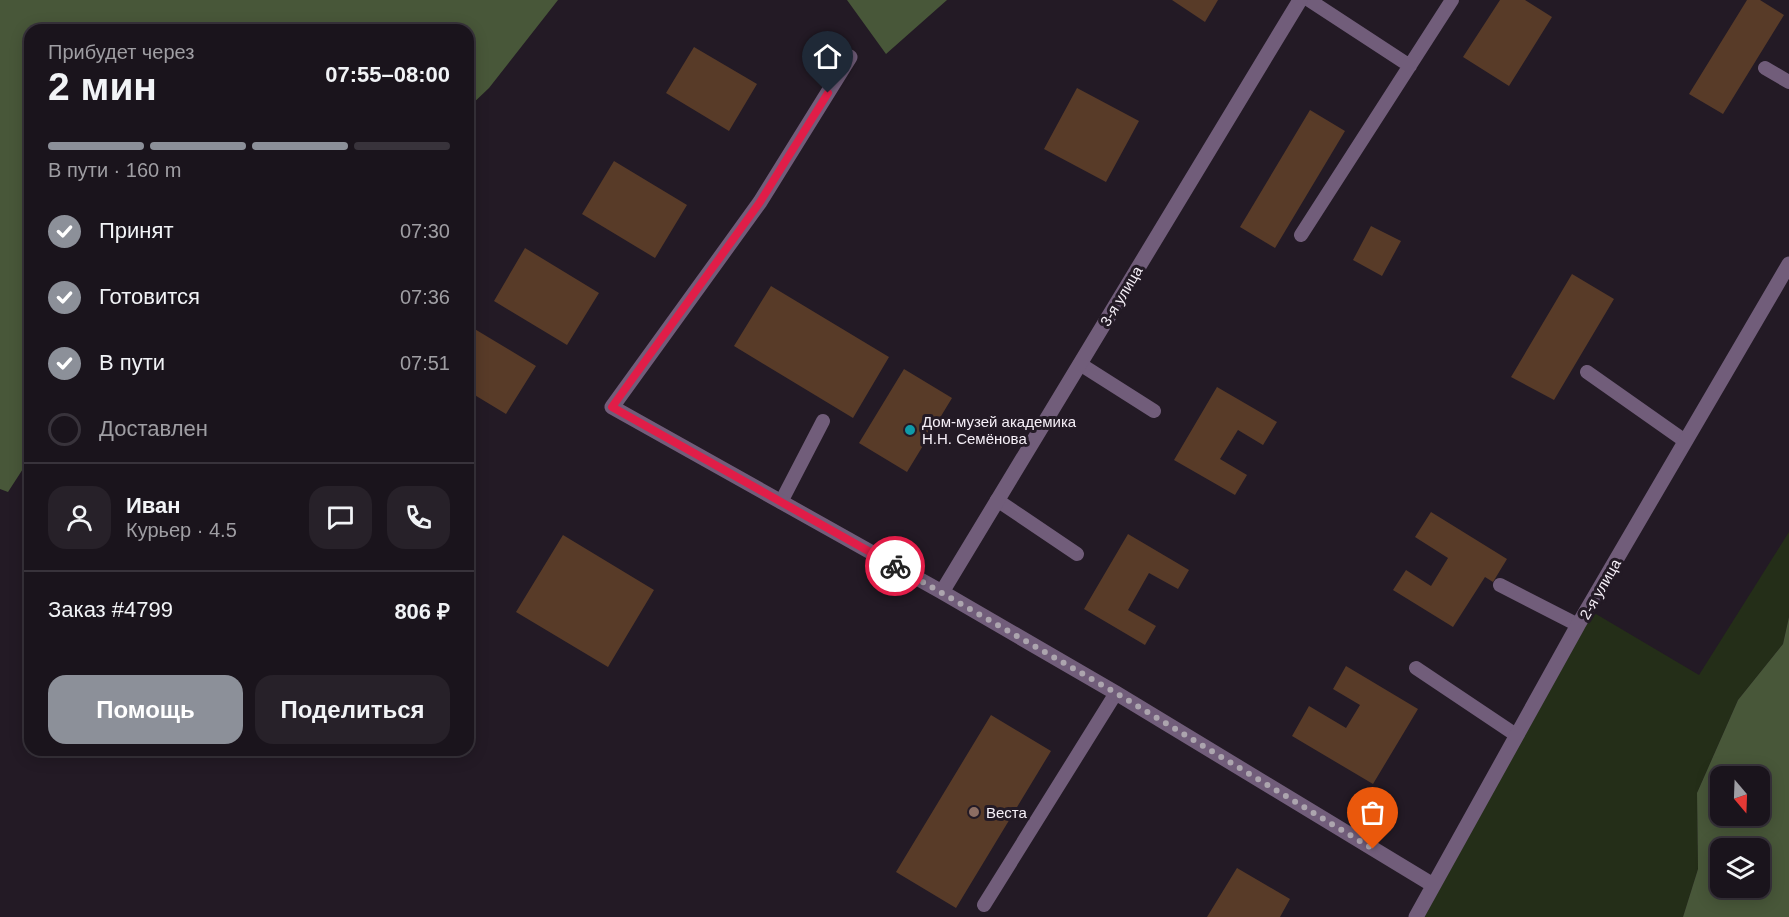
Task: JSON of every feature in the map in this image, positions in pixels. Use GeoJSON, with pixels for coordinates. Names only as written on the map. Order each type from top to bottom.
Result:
{"type":"FeatureCollection","features":[{"type":"Feature","properties":{"kind":"street","name":"3-я улица"},"geometry":{"type":"LineString","coordinates":[[942,592],[1300,0]]}},
{"type":"Feature","properties":{"kind":"street"},"geometry":{"type":"LineString","coordinates":[[850,57],[760,202],[612,407],[942,592],[1116,693],[1433,885]]}},
{"type":"Feature","properties":{"kind":"street","name":"2-я улица"},"geometry":{"type":"LineString","coordinates":[[1416,917],[1578,626],[1789,264]]}},
{"type":"Feature","properties":{"kind":"lane"},"geometry":{"type":"LineString","coordinates":[[1309,0],[1410,66]]}},
{"type":"Feature","properties":{"kind":"lane"},"geometry":{"type":"LineString","coordinates":[[1301,235],[1452,0]]}},
{"type":"Feature","properties":{"kind":"lane"},"geometry":{"type":"LineString","coordinates":[[1765,68],[1789,82]]}},
{"type":"Feature","properties":{"kind":"lane"},"geometry":{"type":"LineString","coordinates":[[1080,363],[1154,411]]}},
{"type":"Feature","properties":{"kind":"lane"},"geometry":{"type":"LineString","coordinates":[[1587,372],[1685,441]]}},
{"type":"Feature","properties":{"kind":"lane"},"geometry":{"type":"LineString","coordinates":[[782,502],[823,421]]}},
{"type":"Feature","properties":{"kind":"lane"},"geometry":{"type":"LineString","coordinates":[[997,500],[1077,554]]}},
{"type":"Feature","properties":{"kind":"lane"},"geometry":{"type":"LineString","coordinates":[[1500,585],[1578,626]]}},
{"type":"Feature","properties":{"kind":"lane"},"geometry":{"type":"LineString","coordinates":[[1416,668],[1516,735]]}},
{"type":"Feature","properties":{"kind":"lane"},"geometry":{"type":"LineString","coordinates":[[984,905],[1116,693]]}},
{"type":"Feature","properties":{"kind":"green space"},"geometry":{"type":"Polygon","coordinates":[[[0,0],[558,0],[489,88],[474,102],[474,24],[24,24],[24,467],[8,492],[0,489],[0,0]]]}},
{"type":"Feature","properties":{"kind":"green space"},"geometry":{"type":"Polygon","coordinates":[[[847,0],[947,0],[886,54],[847,0]]]}},
{"type":"Feature","properties":{"kind":"green space"},"geometry":{"type":"Polygon","coordinates":[[[1789,532],[1789,617],[1783,644],[1738,700],[1697,793],[1698,869],[1683,917],[1418,917],[1578,625],[1596,614],[1699,675],[1789,532]]]}},
{"type":"Feature","properties":{"kind":"green space"},"geometry":{"type":"Polygon","coordinates":[[[1789,617],[1789,917],[1683,917],[1698,869],[1697,793],[1738,700],[1783,644],[1789,617]]]}},
{"type":"Feature","properties":{"kind":"building"},"geometry":{"type":"Polygon","coordinates":[[[1172,0],[1218,0],[1205,22],[1172,0]]]}},
{"type":"Feature","properties":{"kind":"building"},"geometry":{"type":"Polygon","coordinates":[[[1500,0],[1525,0],[1552,17],[1509,86],[1463,57],[1500,0]]]}},
{"type":"Feature","properties":{"kind":"building"},"geometry":{"type":"Polygon","coordinates":[[[1747,0],[1760,0],[1784,15],[1723,114],[1689,94],[1747,0]]]}},
{"type":"Feature","properties":{"kind":"building"},"geometry":{"type":"Polygon","coordinates":[[[694,47],[757,84],[729,131],[666,93],[694,47]]]}},
{"type":"Feature","properties":{"kind":"building"},"geometry":{"type":"Polygon","coordinates":[[[1077,88],[1139,121],[1106,182],[1044,149],[1077,88]]]}},
{"type":"Feature","properties":{"kind":"building"},"geometry":{"type":"Polygon","coordinates":[[[1310,110],[1345,131],[1275,248],[1240,227],[1310,110]]]}},
{"type":"Feature","properties":{"kind":"building"},"geometry":{"type":"Polygon","coordinates":[[[614,161],[687,205],[655,258],[582,214],[614,161]]]}},
{"type":"Feature","properties":{"kind":"building"},"geometry":{"type":"Polygon","coordinates":[[[1371,226],[1401,241],[1382,276],[1353,260],[1371,226]]]}},
{"type":"Feature","properties":{"kind":"building"},"geometry":{"type":"Polygon","coordinates":[[[525,248],[599,293],[567,345],[494,301],[525,248]]]}},
{"type":"Feature","properties":{"kind":"building"},"geometry":{"type":"Polygon","coordinates":[[[1572,274],[1614,299],[1554,400],[1511,377],[1572,274]]]}},
{"type":"Feature","properties":{"kind":"building"},"geometry":{"type":"Polygon","coordinates":[[[771,286],[889,357],[853,418],[734,346],[771,286]]]}},
{"type":"Feature","properties":{"kind":"building"},"geometry":{"type":"Polygon","coordinates":[[[474,329],[536,366],[506,414],[474,395],[474,329]]]}},
{"type":"Feature","properties":{"kind":"building"},"geometry":{"type":"Polygon","coordinates":[[[904,369],[952,398],[907,472],[859,443],[904,369]]]}},
{"type":"Feature","properties":{"kind":"building"},"geometry":{"type":"Polygon","coordinates":[[[1217,387],[1277,422],[1263,445],[1238,430],[1220,459],[1247,475],[1235,495],[1174,460],[1217,387]]]}},
{"type":"Feature","properties":{"kind":"building"},"geometry":{"type":"Polygon","coordinates":[[[1431,512],[1507,559],[1493,582],[1485,577],[1453,627],[1393,590],[1406,570],[1431,586],[1448,558],[1415,537],[1431,512]]]}},
{"type":"Feature","properties":{"kind":"building"},"geometry":{"type":"Polygon","coordinates":[[[1128,534],[1189,570],[1178,589],[1149,573],[1128,610],[1156,626],[1145,645],[1084,609],[1128,534]]]}},
{"type":"Feature","properties":{"kind":"building"},"geometry":{"type":"Polygon","coordinates":[[[563,535],[654,590],[608,667],[516,612],[563,535]]]}},
{"type":"Feature","properties":{"kind":"building"},"geometry":{"type":"Polygon","coordinates":[[[1346,666],[1418,709],[1373,784],[1292,736],[1309,706],[1346,728],[1360,705],[1333,689],[1346,666]]]}},
{"type":"Feature","properties":{"kind":"building","name":"Веста"},"geometry":{"type":"Polygon","coordinates":[[[991,715],[1051,751],[956,908],[896,872],[991,715]]]}},
{"type":"Feature","properties":{"kind":"building"},"geometry":{"type":"Polygon","coordinates":[[[1237,868],[1290,899],[1280,917],[1207,917],[1237,868]]]}},
{"type":"Feature","properties":{"kind":"way so far"},"geometry":{"type":"LineString","coordinates":[[895,566],[1116,693],[1373,849]]}},
{"type":"Feature","properties":{"kind":"place","name":"Дом-музей академика Н.Н. Семёнова"},"geometry":{"type":"Point","coordinates":[910,430]}},
{"type":"Feature","properties":{"kind":"place","name":"Веста"},"geometry":{"type":"Point","coordinates":[974,812]}},
{"type":"Feature","properties":{"kind":"route"},"geometry":{"type":"LineString","coordinates":[[828,93],[760,202],[612,407],[895,566]]}}]}
